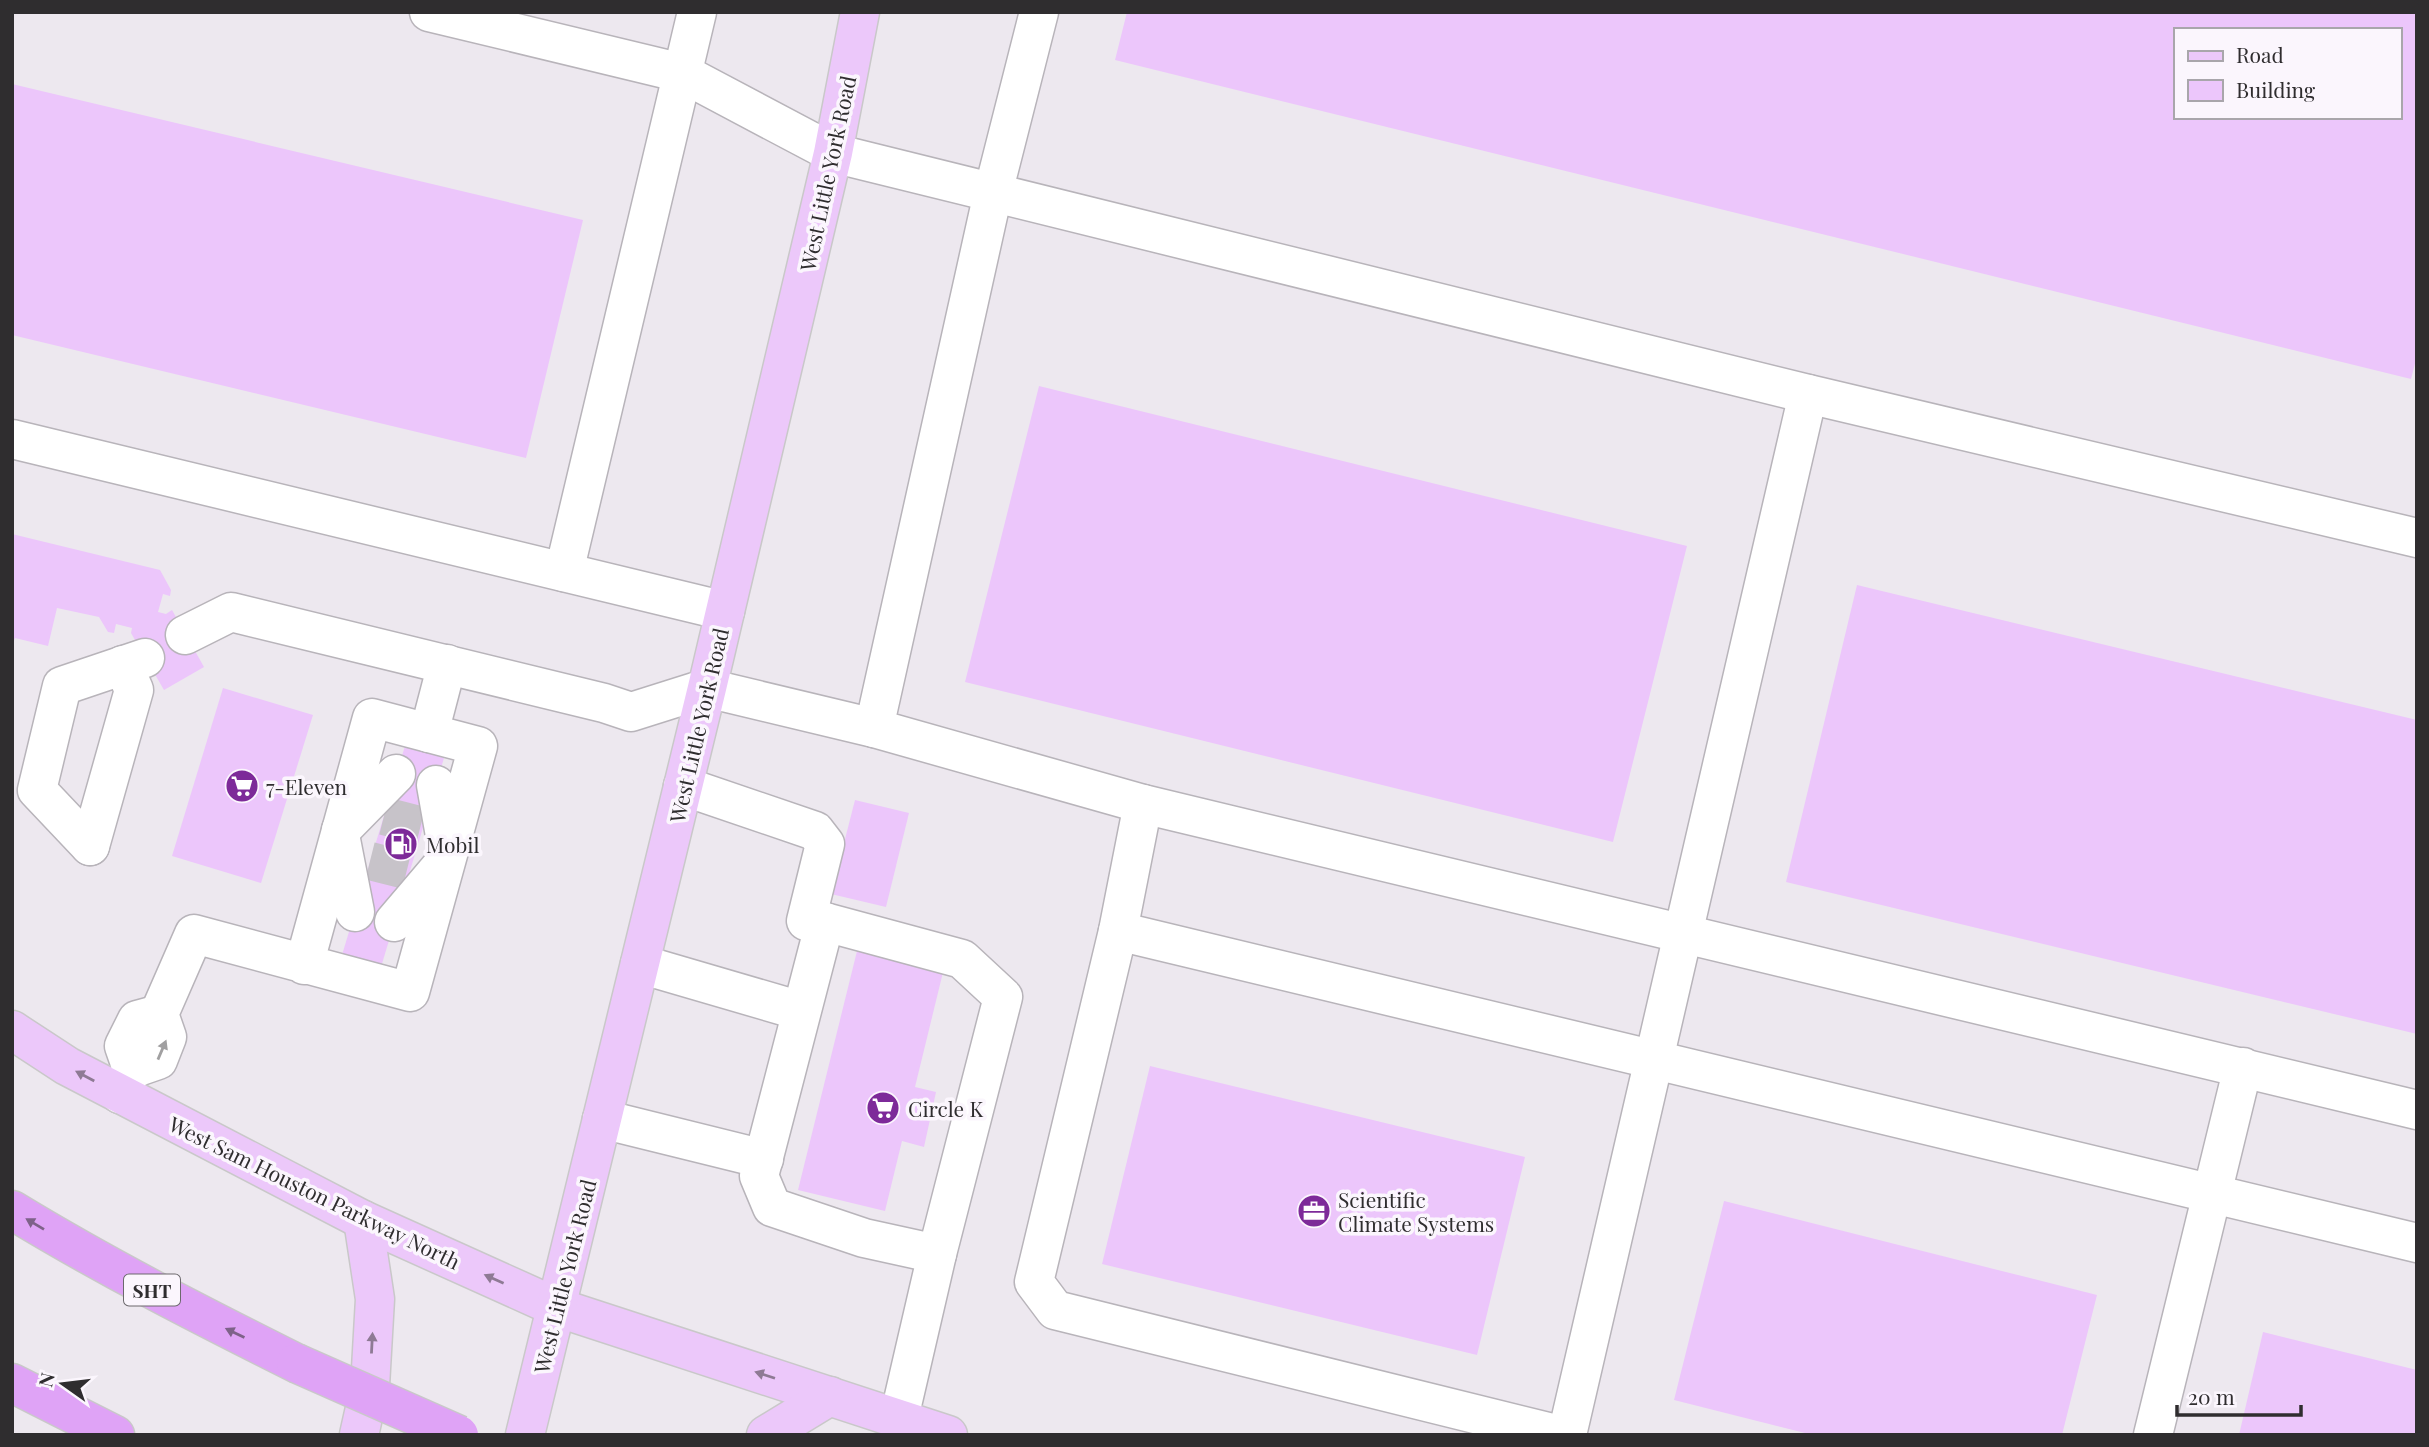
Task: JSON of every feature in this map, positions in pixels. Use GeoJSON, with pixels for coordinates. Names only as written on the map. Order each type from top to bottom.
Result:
{"type":"FeatureCollection","features":[{"type":"Feature","properties":{"kind":"highway","name":"SHT"},"geometry":{"type":"LineString","coordinates":[[12,1210],[74,1248],[209,1320],[459,1435]]}},
{"type":"Feature","properties":{"kind":"highway"},"geometry":{"type":"LineString","coordinates":[[12,1383],[115,1435]]}},
{"type":"Feature","properties":{"kind":"main road","name":"West Little York Road"},"geometry":{"type":"LineString","coordinates":[[525,1435],[707,688],[833,153],[860,12]]}},
{"type":"Feature","properties":{"kind":"main road","name":"West Sam Houston Parkway North"},"geometry":{"type":"LineString","coordinates":[[12,1030],[67,1066],[126,1081],[363,1220],[556,1307],[948,1435]]}},
{"type":"Feature","properties":{"kind":"main road"},"geometry":{"type":"LineString","coordinates":[[359,1435],[370,1386],[375,1299],[363,1220]]}},
{"type":"Feature","properties":{"kind":"main road"},"geometry":{"type":"LineString","coordinates":[[766,1435],[830,1396]]}},
{"type":"Feature","properties":{"kind":"lane"},"geometry":{"type":"LineString","coordinates":[[429,12],[682,73],[833,153],[1808,394],[2417,538]]}},
{"type":"Feature","properties":{"kind":"lane"},"geometry":{"type":"LineString","coordinates":[[564,572],[696,12]]}},
{"type":"Feature","properties":{"kind":"lane"},"geometry":{"type":"LineString","coordinates":[[874,728],[993,193],[1039,12]]}},
{"type":"Feature","properties":{"kind":"lane"},"geometry":{"type":"LineString","coordinates":[[1567,1435],[1808,394]]}},
{"type":"Feature","properties":{"kind":"lane"},"geometry":{"type":"LineString","coordinates":[[12,439],[725,611]]}},
{"type":"Feature","properties":{"kind":"lane"},"geometry":{"type":"LineString","coordinates":[[185,635],[230,612],[631,712],[707,688],[874,728],[1143,804],[2417,1110]]}},
{"type":"Feature","properties":{"kind":"lane"},"geometry":{"type":"LineString","coordinates":[[429,733],[447,664]]}},
{"type":"Feature","properties":{"kind":"lane"},"geometry":{"type":"LineString","coordinates":[[126,1081],[158,1060],[167,1037],[159,1014],[194,934],[304,965],[410,992],[478,746],[372,718],[304,965]]}},
{"type":"Feature","properties":{"kind":"lane"},"geometry":{"type":"LineString","coordinates":[[339,831],[396,774]]}},
{"type":"Feature","properties":{"kind":"lane"},"geometry":{"type":"LineString","coordinates":[[436,785],[449,856]]}},
{"type":"Feature","properties":{"kind":"lane"},"geometry":{"type":"LineString","coordinates":[[683,786],[815,831],[825,845],[806,920],[825,922],[962,959],[1003,997],[937,1254],[899,1418]]}},
{"type":"Feature","properties":{"kind":"lane"},"geometry":{"type":"LineString","coordinates":[[1143,804],[1118,931],[1034,1282],[1055,1310],[1560,1435]]}},
{"type":"Feature","properties":{"kind":"lane"},"geometry":{"type":"LineString","coordinates":[[339,831],[384,816]]}},
{"type":"Feature","properties":{"kind":"lane"},"geometry":{"type":"LineString","coordinates":[[423,826],[449,856]]}},
{"type":"Feature","properties":{"kind":"lane"},"geometry":{"type":"LineString","coordinates":[[339,831],[370,861]]}},
{"type":"Feature","properties":{"kind":"lane"},"geometry":{"type":"LineString","coordinates":[[339,831],[355,912]]}},
{"type":"Feature","properties":{"kind":"lane"},"geometry":{"type":"LineString","coordinates":[[410,871],[449,856]]}},
{"type":"Feature","properties":{"kind":"lane"},"geometry":{"type":"LineString","coordinates":[[394,922],[449,856]]}},
{"type":"Feature","properties":{"kind":"lane"},"geometry":{"type":"LineString","coordinates":[[825,922],[759,1176],[772,1207],[864,1238],[937,1254]]}},
{"type":"Feature","properties":{"kind":"lane"},"geometry":{"type":"LineString","coordinates":[[1118,931],[2417,1244]]}},
{"type":"Feature","properties":{"kind":"lane"},"geometry":{"type":"LineString","coordinates":[[640,964],[801,1011]]}},
{"type":"Feature","properties":{"kind":"lane"},"geometry":{"type":"LineString","coordinates":[[2153,1435],[2243,1067]]}},
{"type":"Feature","properties":{"kind":"lane"},"geometry":{"type":"LineString","coordinates":[[602,1119],[764,1159]]}},
{"type":"Feature","properties":{"kind":"building"},"geometry":{"type":"Polygon","coordinates":[[[1127,12],[2417,12],[2417,356],[2411,379],[1115,60],[1127,12]]]}},
{"type":"Feature","properties":{"kind":"building"},"geometry":{"type":"Polygon","coordinates":[[[12,84],[583,220],[526,458],[12,335],[12,84]]]}},
{"type":"Feature","properties":{"kind":"building"},"geometry":{"type":"Polygon","coordinates":[[[1039,386],[1687,546],[1613,842],[965,682],[1039,386]]]}},
{"type":"Feature","properties":{"kind":"building"},"geometry":{"type":"Polygon","coordinates":[[[12,534],[160,570],[171,590],[170,596],[163,594],[158,612],[166,614],[172,610],[204,667],[164,690],[131,633],[132,628],[116,624],[114,633],[108,632],[99,617],[57,608],[48,646],[15,638],[12,646],[12,534]]]}},
{"type":"Feature","properties":{"kind":"building"},"geometry":{"type":"Polygon","coordinates":[[[1857,585],[2417,720],[2417,1034],[1786,882],[1857,585]]]}},
{"type":"Feature","properties":{"kind":"building","name":"7-Eleven"},"geometry":{"type":"Polygon","coordinates":[[[223,688],[313,715],[261,883],[172,856],[223,688]]]}},
{"type":"Feature","properties":{"kind":"building"},"geometry":{"type":"Polygon","coordinates":[[[405,746],[444,758],[381,967],[342,955],[405,746]]]}},
{"type":"Feature","properties":{"kind":"building"},"geometry":{"type":"Polygon","coordinates":[[[855,800],[909,813],[886,907],[831,894],[855,800]]]}},
{"type":"Feature","properties":{"kind":"building"},"geometry":{"type":"Polygon","coordinates":[[[859,943],[945,964],[915,1087],[936,1092],[924,1147],[902,1141],[885,1211],[798,1190],[859,943]]]}},
{"type":"Feature","properties":{"kind":"building","name":"Scientific Climate Systems"},"geometry":{"type":"Polygon","coordinates":[[[1150,1066],[1525,1157],[1477,1355],[1102,1264],[1150,1066]]]}},
{"type":"Feature","properties":{"kind":"building"},"geometry":{"type":"Polygon","coordinates":[[[1724,1201],[2097,1295],[2062,1435],[1813,1435],[1674,1400],[1724,1201]]]}},
{"type":"Feature","properties":{"kind":"building"},"geometry":{"type":"Polygon","coordinates":[[[2263,1332],[2417,1370],[2417,1435],[2239,1435],[2263,1332]]]}},
{"type":"Feature","properties":{"kind":"tunnel"},"geometry":{"type":"LineString","coordinates":[[384,816],[423,826]]}},
{"type":"Feature","properties":{"kind":"tunnel"},"geometry":{"type":"LineString","coordinates":[[370,861],[410,871]]}},
{"type":"Feature","properties":{"kind":"place","name":"7-Eleven"},"geometry":{"type":"Point","coordinates":[242,786]}},
{"type":"Feature","properties":{"kind":"place","name":"Mobil"},"geometry":{"type":"Point","coordinates":[401,844]}},
{"type":"Feature","properties":{"kind":"place","name":"Circle K"},"geometry":{"type":"Point","coordinates":[883,1108]}},
{"type":"Feature","properties":{"kind":"place","name":"Scientific Climate Systems"},"geometry":{"type":"Point","coordinates":[1314,1211]}}]}
